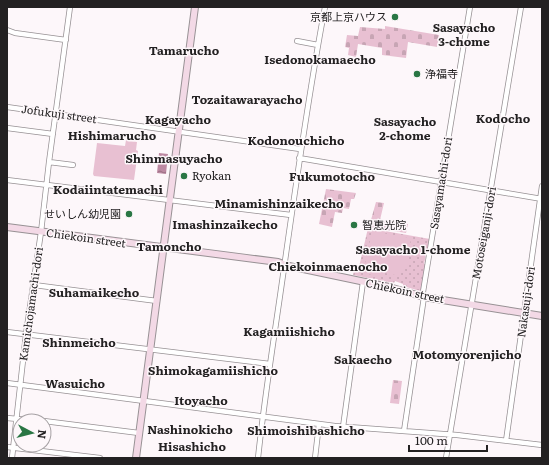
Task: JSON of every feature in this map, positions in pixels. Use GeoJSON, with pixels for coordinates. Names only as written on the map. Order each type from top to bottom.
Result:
{"type":"FeatureCollection","features":[{"type":"Feature","properties":{"kind":"street","name":"Kamichojamachi-dori"},"geometry":{"type":"LineString","coordinates":[[17,413],[26,334],[34,285],[70,7]]}},
{"type":"Feature","properties":{"kind":"street"},"geometry":{"type":"LineString","coordinates":[[136,458],[195,7]]}},
{"type":"Feature","properties":{"kind":"street"},"geometry":{"type":"LineString","coordinates":[[258,458],[300,149],[325,7]]}},
{"type":"Feature","properties":{"kind":"street","name":"Sasayamachi-dori"},"geometry":{"type":"LineString","coordinates":[[404,431],[424,297],[423,292],[470,7]]}},
{"type":"Feature","properties":{"kind":"street","name":"Motoseiganji-dori"},"geometry":{"type":"LineString","coordinates":[[446,458],[521,7]]}},
{"type":"Feature","properties":{"kind":"street"},"geometry":{"type":"LineString","coordinates":[[7,30],[66,40]]}},
{"type":"Feature","properties":{"kind":"street"},"geometry":{"type":"LineString","coordinates":[[297,41],[318,45]]}},
{"type":"Feature","properties":{"kind":"street","name":"Jofukuji street"},"geometry":{"type":"LineString","coordinates":[[7,107],[300,149]]}},
{"type":"Feature","properties":{"kind":"street"},"geometry":{"type":"LineString","coordinates":[[7,128],[53,134]]}},
{"type":"Feature","properties":{"kind":"street"},"geometry":{"type":"LineString","coordinates":[[299,158],[442,181],[541,199]]}},
{"type":"Feature","properties":{"kind":"street"},"geometry":{"type":"LineString","coordinates":[[49,162],[73,165]]}},
{"type":"Feature","properties":{"kind":"street"},"geometry":{"type":"LineString","coordinates":[[7,180],[291,214]]}},
{"type":"Feature","properties":{"kind":"street","name":"Nakasuji-dori"},"geometry":{"type":"LineString","coordinates":[[506,441],[542,186]]}},
{"type":"Feature","properties":{"kind":"street","name":"Chiekoin street"},"geometry":{"type":"LineString","coordinates":[[7,227],[278,262],[289,266],[389,286],[424,297],[542,316]]}},
{"type":"Feature","properties":{"kind":"street"},"geometry":{"type":"LineString","coordinates":[[343,427],[363,282]]}},
{"type":"Feature","properties":{"kind":"street"},"geometry":{"type":"LineString","coordinates":[[34,285],[157,301]]}},
{"type":"Feature","properties":{"kind":"street"},"geometry":{"type":"LineString","coordinates":[[7,332],[270,364]]}},
{"type":"Feature","properties":{"kind":"street"},"geometry":{"type":"LineString","coordinates":[[7,383],[343,427],[404,431],[542,445]]}},
{"type":"Feature","properties":{"kind":"street"},"geometry":{"type":"LineString","coordinates":[[52,422],[139,433]]}},
{"type":"Feature","properties":{"kind":"street"},"geometry":{"type":"LineString","coordinates":[[315,458],[319,424]]}},
{"type":"Feature","properties":{"kind":"street"},"geometry":{"type":"LineString","coordinates":[[52,452],[100,458]]}},
{"type":"Feature","properties":{"kind":"green space"},"geometry":{"type":"Polygon","coordinates":[[[385,26],[439,35],[437,47],[408,42],[406,58],[382,55],[382,48],[358,44],[356,57],[348,55],[349,48],[345,47],[347,35],[358,36],[360,27],[385,29],[385,26]]]}},
{"type":"Feature","properties":{"kind":"green space"},"geometry":{"type":"Polygon","coordinates":[[[126,140],[137,142],[136,150],[138,151],[134,180],[94,176],[97,143],[125,146],[126,140]]]}},
{"type":"Feature","properties":{"kind":"green space"},"geometry":{"type":"Polygon","coordinates":[[[326,189],[356,193],[354,199],[351,199],[349,209],[343,208],[342,213],[335,212],[332,227],[319,224],[326,189]]]}},
{"type":"Feature","properties":{"kind":"green space"},"geometry":{"type":"Polygon","coordinates":[[[376,202],[384,203],[380,220],[408,224],[406,233],[369,227],[376,202]]]}},
{"type":"Feature","properties":{"kind":"green space"},"geometry":{"type":"Polygon","coordinates":[[[368,228],[430,239],[428,254],[426,254],[424,264],[426,264],[422,290],[420,291],[403,286],[403,284],[395,281],[394,283],[353,275],[355,266],[359,267],[368,228]]]}},
{"type":"Feature","properties":{"kind":"green space"},"geometry":{"type":"Polygon","coordinates":[[[376,232],[411,238],[407,266],[395,275],[385,273],[384,277],[367,274],[364,269],[371,236],[376,232]]]}},
{"type":"Feature","properties":{"kind":"green space"},"geometry":{"type":"Polygon","coordinates":[[[393,380],[402,381],[399,404],[390,403],[393,380]]]}},
{"type":"Feature","properties":{"kind":"water"},"geometry":{"type":"Polygon","coordinates":[[[159,153],[168,154],[166,174],[157,173],[159,153]]]}},
{"type":"Feature","properties":{"kind":"place","name":"京都上京ハウス"},"geometry":{"type":"Point","coordinates":[395,17]}},
{"type":"Feature","properties":{"kind":"place","name":"浄福寺"},"geometry":{"type":"Point","coordinates":[417,74]}},
{"type":"Feature","properties":{"kind":"place","name":"Ryokan"},"geometry":{"type":"Point","coordinates":[184,176]}},
{"type":"Feature","properties":{"kind":"place","name":"せいしん幼児園"},"geometry":{"type":"Point","coordinates":[129,214]}},
{"type":"Feature","properties":{"kind":"place","name":"智恵光院"},"geometry":{"type":"Point","coordinates":[354,225]}},
{"type":"Feature","properties":{"kind":"district","name":"Sasayacho 3-chome"},"geometry":{"type":"Point","coordinates":[464,35]}},
{"type":"Feature","properties":{"kind":"district","name":"Tamarucho"},"geometry":{"type":"Point","coordinates":[184,51]}},
{"type":"Feature","properties":{"kind":"district","name":"Isedonokamaecho"},"geometry":{"type":"Point","coordinates":[320,60]}},
{"type":"Feature","properties":{"kind":"district","name":"Tozaitawarayacho"},"geometry":{"type":"Point","coordinates":[247,100]}},
{"type":"Feature","properties":{"kind":"district","name":"Kodocho"},"geometry":{"type":"Point","coordinates":[503,119]}},
{"type":"Feature","properties":{"kind":"district","name":"Kagayacho"},"geometry":{"type":"Point","coordinates":[178,120]}},
{"type":"Feature","properties":{"kind":"district","name":"Sasayacho 2-chome"},"geometry":{"type":"Point","coordinates":[405,129]}},
{"type":"Feature","properties":{"kind":"district","name":"Hishimarucho"},"geometry":{"type":"Point","coordinates":[112,136]}},
{"type":"Feature","properties":{"kind":"district","name":"Kodonouchicho"},"geometry":{"type":"Point","coordinates":[296,141]}},
{"type":"Feature","properties":{"kind":"district","name":"Shinmasuyacho"},"geometry":{"type":"Point","coordinates":[174,159]}},
{"type":"Feature","properties":{"kind":"district","name":"Fukumotocho"},"geometry":{"type":"Point","coordinates":[332,177]}},
{"type":"Feature","properties":{"kind":"district","name":"Kodaiintatemachi"},"geometry":{"type":"Point","coordinates":[108,190]}},
{"type":"Feature","properties":{"kind":"district","name":"Minamishinzaikecho"},"geometry":{"type":"Point","coordinates":[279,204]}},
{"type":"Feature","properties":{"kind":"district","name":"Imashinzaikecho"},"geometry":{"type":"Point","coordinates":[225,225]}},
{"type":"Feature","properties":{"kind":"district","name":"Tamoncho"},"geometry":{"type":"Point","coordinates":[169,247]}},
{"type":"Feature","properties":{"kind":"district","name":"Sasayacho 1-chome"},"geometry":{"type":"Point","coordinates":[413,250]}},
{"type":"Feature","properties":{"kind":"district","name":"Chiekoinmaenocho"},"geometry":{"type":"Point","coordinates":[328,267]}},
{"type":"Feature","properties":{"kind":"district","name":"Suhamaikecho"},"geometry":{"type":"Point","coordinates":[94,293]}},
{"type":"Feature","properties":{"kind":"district","name":"Kagamiishicho"},"geometry":{"type":"Point","coordinates":[289,332]}},
{"type":"Feature","properties":{"kind":"district","name":"Shinmeicho"},"geometry":{"type":"Point","coordinates":[79,343]}},
{"type":"Feature","properties":{"kind":"district","name":"Motomyorenjicho"},"geometry":{"type":"Point","coordinates":[467,355]}},
{"type":"Feature","properties":{"kind":"district","name":"Sakaecho"},"geometry":{"type":"Point","coordinates":[363,360]}},
{"type":"Feature","properties":{"kind":"district","name":"Shimokagamiishicho"},"geometry":{"type":"Point","coordinates":[213,371]}},
{"type":"Feature","properties":{"kind":"district","name":"Wasuicho"},"geometry":{"type":"Point","coordinates":[75,384]}},
{"type":"Feature","properties":{"kind":"district","name":"Itoyacho"},"geometry":{"type":"Point","coordinates":[201,401]}},
{"type":"Feature","properties":{"kind":"district","name":"Nashinokicho"},"geometry":{"type":"Point","coordinates":[190,430]}},
{"type":"Feature","properties":{"kind":"district","name":"Shimoishibashicho"},"geometry":{"type":"Point","coordinates":[306,431]}},
{"type":"Feature","properties":{"kind":"district","name":"Hisashicho"},"geometry":{"type":"Point","coordinates":[192,447]}}]}
